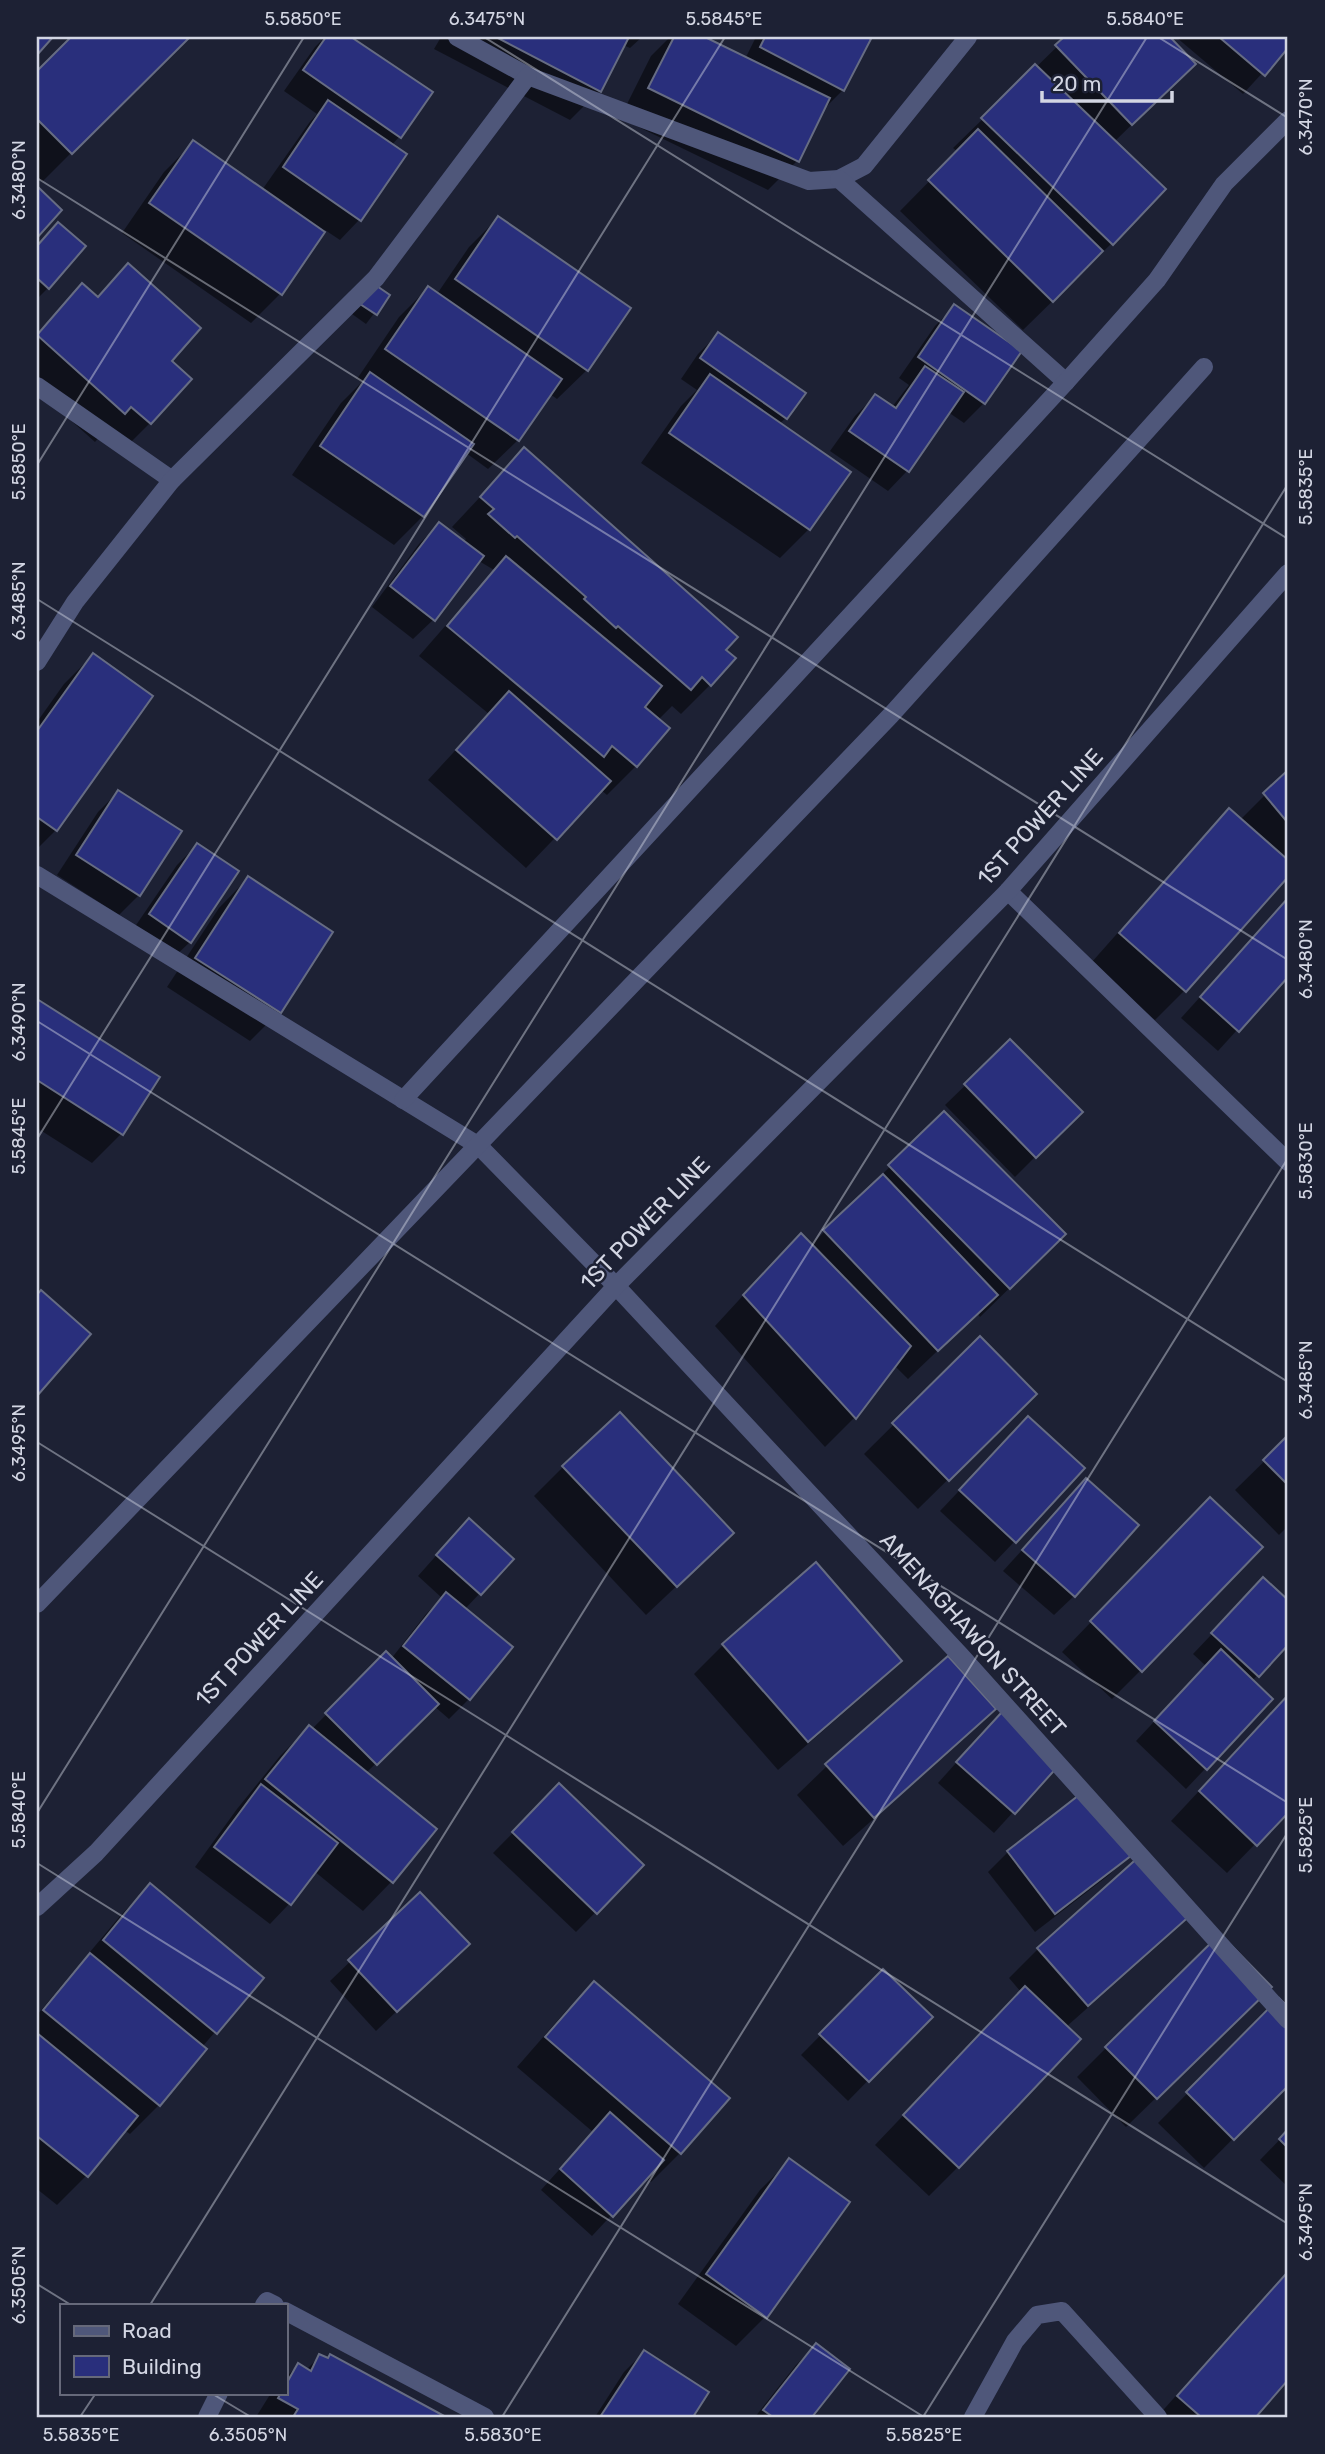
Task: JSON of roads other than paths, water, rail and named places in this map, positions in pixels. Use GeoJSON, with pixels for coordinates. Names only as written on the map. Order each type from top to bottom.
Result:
{"type":"FeatureCollection","features":[{"type":"Feature","properties":{"kind":"street"},"geometry":{"type":"LineString","coordinates":[[457,37],[528,76],[809,181],[839,179],[864,166],[968,37]]}},
{"type":"Feature","properties":{"kind":"street"},"geometry":{"type":"LineString","coordinates":[[37,662],[75,601],[172,480],[376,278],[528,76]]}},
{"type":"Feature","properties":{"kind":"street"},"geometry":{"type":"LineString","coordinates":[[403,1100],[1066,382],[1157,280],[1224,184],[1288,120]]}},
{"type":"Feature","properties":{"kind":"street"},"geometry":{"type":"LineString","coordinates":[[839,179],[1066,382]]}},
{"type":"Feature","properties":{"kind":"street"},"geometry":{"type":"LineString","coordinates":[[37,1604],[891,715],[1204,368]]}},
{"type":"Feature","properties":{"kind":"street"},"geometry":{"type":"LineString","coordinates":[[37,386],[172,480]]}},
{"type":"Feature","properties":{"kind":"street","name":"1ST POWER LINE"},"geometry":{"type":"LineString","coordinates":[[37,1907],[96,1853],[616,1286],[1008,891],[1288,573]]}},
{"type":"Feature","properties":{"kind":"street","name":"AMENAGHAWON STREET"},"geometry":{"type":"LineString","coordinates":[[37,875],[479,1146],[616,1286],[961,1656],[1288,2020]]}},
{"type":"Feature","properties":{"kind":"street"},"geometry":{"type":"LineString","coordinates":[[1008,891],[1288,1162]]}},
{"type":"Feature","properties":{"kind":"street"},"geometry":{"type":"LineString","coordinates":[[974,2417],[1015,2341],[1037,2315],[1062,2311],[1158,2417]]}},
{"type":"Feature","properties":{"kind":"street"},"geometry":{"type":"LineString","coordinates":[[287,2312],[485,2417]]}},
{"type":"Feature","properties":{"kind":"street"},"geometry":{"type":"LineString","coordinates":[[206,2417],[218,2394]]}}]}
